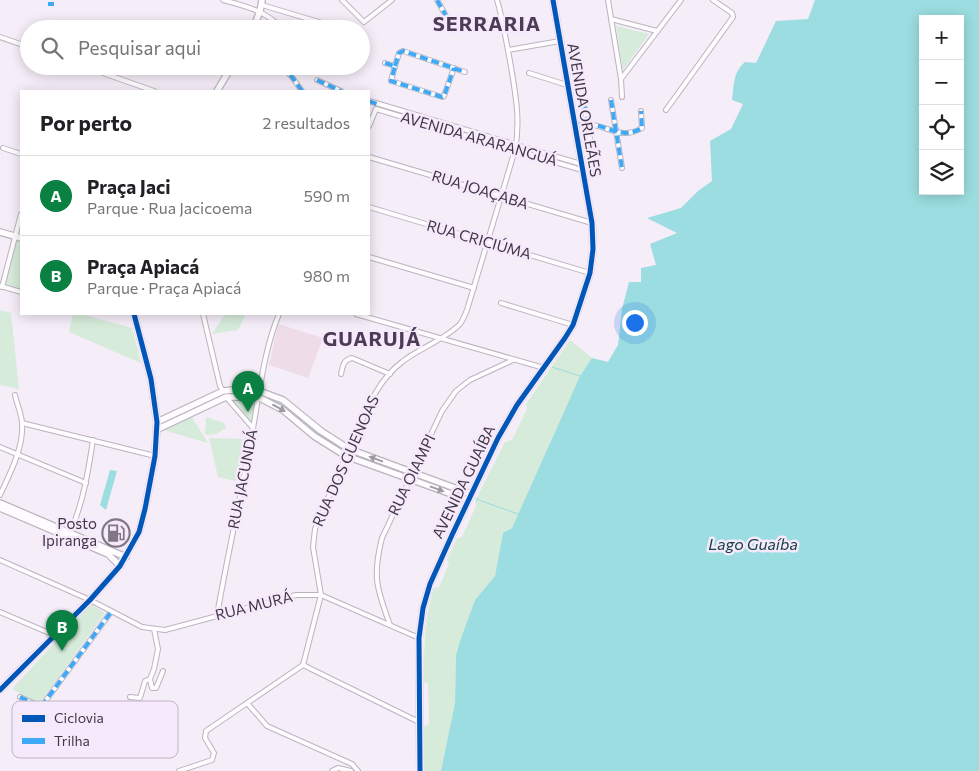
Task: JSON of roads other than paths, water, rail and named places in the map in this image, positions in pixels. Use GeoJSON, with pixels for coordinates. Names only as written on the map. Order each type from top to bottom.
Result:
{"type":"FeatureCollection","features":[{"type":"Feature","properties":{"kind":"street"},"geometry":{"type":"LineString","coordinates":[[223,0],[261,5],[312,20]]}},
{"type":"Feature","properties":{"kind":"street"},"geometry":{"type":"LineString","coordinates":[[342,0],[362,20]]}},
{"type":"Feature","properties":{"kind":"street"},"geometry":{"type":"LineString","coordinates":[[367,20],[392,0]]}},
{"type":"Feature","properties":{"kind":"street"},"geometry":{"type":"LineString","coordinates":[[437,0],[453,28]]}},
{"type":"Feature","properties":{"kind":"street","name":"RUA DOS GUENOAS"},"geometry":{"type":"LineString","coordinates":[[303,665],[321,595],[313,547],[315,529],[374,393],[402,362],[460,324],[474,288],[515,150],[518,113],[502,17],[497,0]]}},
{"type":"Feature","properties":{"kind":"street","name":"AVENIDA ORLEÃES"},"geometry":{"type":"LineString","coordinates":[[553,0],[592,223]]}},
{"type":"Feature","properties":{"kind":"street"},"geometry":{"type":"LineString","coordinates":[[608,0],[621,79],[622,97]]}},
{"type":"Feature","properties":{"kind":"street"},"geometry":{"type":"LineString","coordinates":[[621,79],[681,0]]}},
{"type":"Feature","properties":{"kind":"street"},"geometry":{"type":"LineString","coordinates":[[666,110],[734,16],[713,0]]}},
{"type":"Feature","properties":{"kind":"street"},"geometry":{"type":"LineString","coordinates":[[255,20],[261,5]]}},
{"type":"Feature","properties":{"kind":"street"},"geometry":{"type":"LineString","coordinates":[[261,5],[274,20]]}},
{"type":"Feature","properties":{"kind":"street"},"geometry":{"type":"LineString","coordinates":[[611,19],[657,31]]}},
{"type":"Feature","properties":{"kind":"street"},"geometry":{"type":"LineString","coordinates":[[0,37],[20,44]]}},
{"type":"Feature","properties":{"kind":"street"},"geometry":{"type":"LineString","coordinates":[[508,50],[560,41]]}},
{"type":"Feature","properties":{"kind":"street"},"geometry":{"type":"LineString","coordinates":[[454,68],[442,98],[391,81],[401,51],[454,68],[465,72]]}},
{"type":"Feature","properties":{"kind":"street"},"geometry":{"type":"LineString","coordinates":[[385,63],[395,66]]}},
{"type":"Feature","properties":{"kind":"street"},"geometry":{"type":"LineString","coordinates":[[529,72],[567,85]]}},
{"type":"Feature","properties":{"kind":"street"},"geometry":{"type":"LineString","coordinates":[[109,75],[151,90]]}},
{"type":"Feature","properties":{"kind":"street"},"geometry":{"type":"LineString","coordinates":[[218,90],[227,75]]}},
{"type":"Feature","properties":{"kind":"street"},"geometry":{"type":"LineString","coordinates":[[290,75],[301,90]]}},
{"type":"Feature","properties":{"kind":"street"},"geometry":{"type":"LineString","coordinates":[[317,80],[339,90]]}},
{"type":"Feature","properties":{"kind":"street"},"geometry":{"type":"LineString","coordinates":[[582,93],[594,162]]}},
{"type":"Feature","properties":{"kind":"street"},"geometry":{"type":"LineString","coordinates":[[611,100],[622,168]]}},
{"type":"Feature","properties":{"kind":"street","name":"AVENIDA ARARANGUÁ"},"geometry":{"type":"LineString","coordinates":[[370,102],[376,106],[516,145],[581,167]]}},
{"type":"Feature","properties":{"kind":"street"},"geometry":{"type":"LineString","coordinates":[[370,122],[376,106]]}},
{"type":"Feature","properties":{"kind":"street"},"geometry":{"type":"LineString","coordinates":[[574,126],[587,124],[629,134],[640,129],[642,126],[641,111]]}},
{"type":"Feature","properties":{"kind":"street","name":"AVENIDA ARARANGUÁ"},"geometry":{"type":"LineString","coordinates":[[422,120],[455,133],[581,167]]}},
{"type":"Feature","properties":{"kind":"street"},"geometry":{"type":"LineString","coordinates":[[455,133],[456,128]]}},
{"type":"Feature","properties":{"kind":"street"},"geometry":{"type":"LineString","coordinates":[[3,148],[20,154]]}},
{"type":"Feature","properties":{"kind":"street","name":"RUA JOAÇABA"},"geometry":{"type":"LineString","coordinates":[[370,157],[592,223]]}},
{"type":"Feature","properties":{"kind":"street","name":"RUA CRICIÚMA"},"geometry":{"type":"LineString","coordinates":[[370,208],[590,272]]}},
{"type":"Feature","properties":{"kind":"street"},"geometry":{"type":"LineString","coordinates":[[20,222],[18,237],[1,286],[20,292]]}},
{"type":"Feature","properties":{"kind":"street","name":"AVENIDA GUAÍBA"},"geometry":{"type":"LineString","coordinates":[[420,771],[418,722],[419,638],[423,608],[430,584],[498,438],[517,405],[573,325],[590,272],[593,249],[592,223]]}},
{"type":"Feature","properties":{"kind":"street"},"geometry":{"type":"LineString","coordinates":[[0,232],[18,237]]}},
{"type":"Feature","properties":{"kind":"street"},"geometry":{"type":"LineString","coordinates":[[370,257],[474,288]]}},
{"type":"Feature","properties":{"kind":"street"},"geometry":{"type":"LineString","coordinates":[[501,304],[573,325]]}},
{"type":"Feature","properties":{"kind":"street"},"geometry":{"type":"LineString","coordinates":[[0,689],[90,600],[120,566],[139,532],[155,456],[157,426],[150,379],[134,315]]}},
{"type":"Feature","properties":{"kind":"street"},"geometry":{"type":"LineString","coordinates":[[203,315],[220,386],[253,428]]}},
{"type":"Feature","properties":{"kind":"street","name":"RUA JACUNDÁ"},"geometry":{"type":"LineString","coordinates":[[217,615],[258,394],[272,332],[279,315]]}},
{"type":"Feature","properties":{"kind":"street"},"geometry":{"type":"LineString","coordinates":[[360,315],[544,368]]}},
{"type":"Feature","properties":{"kind":"street"},"geometry":{"type":"LineString","coordinates":[[342,374],[344,362],[352,358],[390,374]]}},
{"type":"Feature","properties":{"kind":"street","name":"RUA OIAMPI"},"geometry":{"type":"LineString","coordinates":[[390,625],[376,582],[377,558],[382,538],[442,411],[456,391],[470,380],[513,360]]}},
{"type":"Feature","properties":{"kind":"street"},"geometry":{"type":"LineString","coordinates":[[157,426],[184,415],[225,394],[258,394],[283,400],[321,432],[349,449],[414,473],[470,497]]}},
{"type":"Feature","properties":{"kind":"street"},"geometry":{"type":"LineString","coordinates":[[258,394],[283,410],[314,436],[346,456],[470,497]]}},
{"type":"Feature","properties":{"kind":"street"},"geometry":{"type":"LineString","coordinates":[[0,495],[17,455],[22,423],[15,395]]}},
{"type":"Feature","properties":{"kind":"street"},"geometry":{"type":"LineString","coordinates":[[22,423],[155,456]]}},
{"type":"Feature","properties":{"kind":"street"},"geometry":{"type":"LineString","coordinates":[[69,535],[80,507],[86,484],[93,440]]}},
{"type":"Feature","properties":{"kind":"street"},"geometry":{"type":"LineString","coordinates":[[0,447],[86,484]]}},
{"type":"Feature","properties":{"kind":"street"},"geometry":{"type":"LineString","coordinates":[[0,503],[33,520]]}},
{"type":"Feature","properties":{"kind":"street"},"geometry":{"type":"LineString","coordinates":[[0,508],[126,557]]}},
{"type":"Feature","properties":{"kind":"street"},"geometry":{"type":"LineString","coordinates":[[69,535],[108,554],[120,566]]}},
{"type":"Feature","properties":{"kind":"street","name":"RUA MURÁ"},"geometry":{"type":"LineString","coordinates":[[0,560],[90,600],[142,628],[165,630],[296,595],[321,595],[419,638]]}},
{"type":"Feature","properties":{"kind":"street"},"geometry":{"type":"LineString","coordinates":[[0,612],[54,636]]}},
{"type":"Feature","properties":{"kind":"street"},"geometry":{"type":"LineString","coordinates":[[46,701],[111,612]]}},
{"type":"Feature","properties":{"kind":"street"},"geometry":{"type":"LineString","coordinates":[[154,629],[158,648],[150,679],[152,688],[156,688],[163,671]]}},
{"type":"Feature","properties":{"kind":"street"},"geometry":{"type":"LineString","coordinates":[[179,771],[212,760],[214,753],[205,738],[205,733],[303,665],[418,722]]}},
{"type":"Feature","properties":{"kind":"street"},"geometry":{"type":"LineString","coordinates":[[130,697],[140,698],[144,682],[150,679]]}},
{"type":"Feature","properties":{"kind":"street"},"geometry":{"type":"LineString","coordinates":[[20,697],[28,701]]}},
{"type":"Feature","properties":{"kind":"street"},"geometry":{"type":"LineString","coordinates":[[247,703],[267,726],[352,764],[358,771]]}},
{"type":"Feature","properties":{"kind":"street"},"geometry":{"type":"LineString","coordinates":[[332,771],[338,768],[351,771]]}},
{"type":"Feature","properties":{"kind":"water","name":"Lago Guaíba"},"geometry":{"type":"Polygon","coordinates":[[[815,0],[979,0],[979,771],[441,771],[455,703],[456,655],[475,600],[495,576],[503,533],[512,528],[580,376],[592,358],[608,362],[618,345],[622,309],[629,282],[641,282],[641,268],[656,265],[650,244],[677,233],[647,218],[681,208],[698,191],[712,181],[710,141],[731,129],[743,104],[732,100],[738,70],[745,62],[756,63],[776,21],[808,19],[815,0]]]}},
{"type":"Feature","properties":{"kind":"water"},"geometry":{"type":"Polygon","coordinates":[[[110,470],[117,471],[106,510],[100,505],[110,470]]]}},
{"type":"Feature","properties":{"kind":"waterway"},"geometry":{"type":"LineString","coordinates":[[552,367],[580,376]]}},
{"type":"Feature","properties":{"kind":"waterway"},"geometry":{"type":"LineString","coordinates":[[264,396],[283,405],[317,433],[343,450]]}},
{"type":"Feature","properties":{"kind":"waterway"},"geometry":{"type":"LineString","coordinates":[[352,454],[407,475]]}},
{"type":"Feature","properties":{"kind":"waterway"},"geometry":{"type":"LineString","coordinates":[[415,478],[462,494]]}},
{"type":"Feature","properties":{"kind":"waterway"},"geometry":{"type":"LineString","coordinates":[[476,499],[518,514]]}},
{"type":"Feature","properties":{"kind":"place","name":"Praça Jaci"},"geometry":{"type":"Point","coordinates":[248,412]}},
{"type":"Feature","properties":{"kind":"place","name":"Posto Ipiranga"},"geometry":{"type":"Point","coordinates":[116,533]}},
{"type":"Feature","properties":{"kind":"place","name":"Praça Apiacá"},"geometry":{"type":"Point","coordinates":[62,651]}},
{"type":"Feature","properties":{"kind":"district","name":"SERRARIA"},"geometry":{"type":"Point","coordinates":[487,24]}},
{"type":"Feature","properties":{"kind":"district","name":"GUARUJÁ"},"geometry":{"type":"Point","coordinates":[372,339]}}]}
